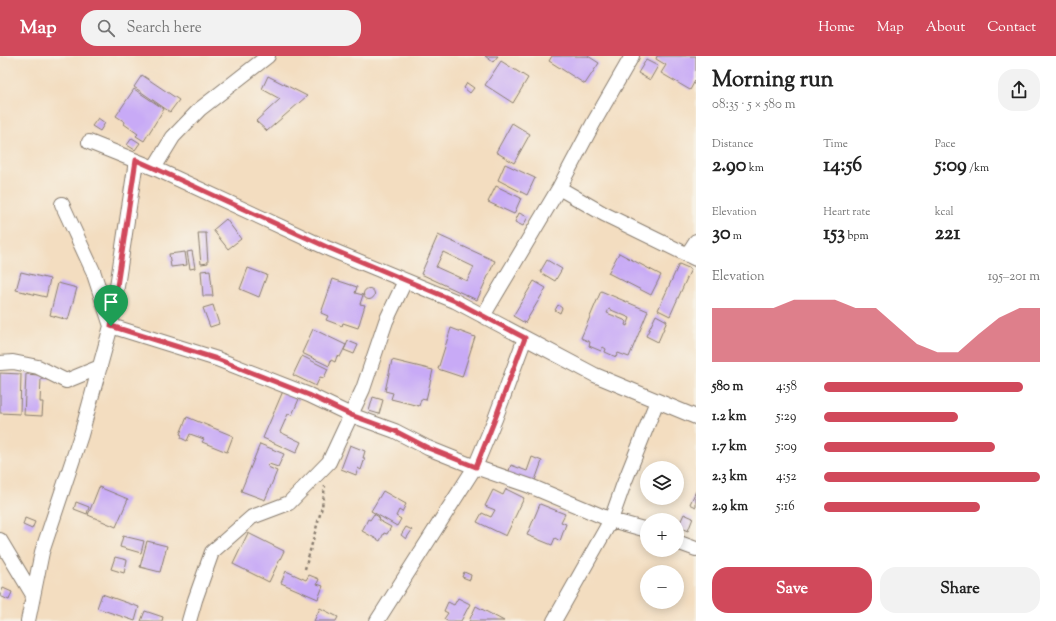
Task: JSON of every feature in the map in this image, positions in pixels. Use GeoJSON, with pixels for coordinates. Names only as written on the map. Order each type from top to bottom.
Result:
{"type":"FeatureCollection","features":[{"type":"Feature","properties":{"kind":"street"},"geometry":{"type":"LineString","coordinates":[[154,168],[173,137],[200,109],[268,56]]}},
{"type":"Feature","properties":{"kind":"street"},"geometry":{"type":"LineString","coordinates":[[483,316],[559,188],[594,122],[632,56]]}},
{"type":"Feature","properties":{"kind":"street"},"geometry":{"type":"LineString","coordinates":[[90,142],[136,160],[329,248],[455,301],[595,375],[696,417]]}},
{"type":"Feature","properties":{"kind":"street"},"geometry":{"type":"LineString","coordinates":[[28,621],[42,552],[81,435],[111,326],[136,160]]}},
{"type":"Feature","properties":{"kind":"street"},"geometry":{"type":"LineString","coordinates":[[559,188],[604,214],[692,257],[696,241]]}},
{"type":"Feature","properties":{"kind":"street"},"geometry":{"type":"LineString","coordinates":[[62,204],[93,271],[111,326]]}},
{"type":"Feature","properties":{"kind":"street"},"geometry":{"type":"LineString","coordinates":[[189,621],[212,552],[252,517],[289,503],[329,462],[363,389],[386,321],[405,281]]}},
{"type":"Feature","properties":{"kind":"street"},"geometry":{"type":"LineString","coordinates":[[111,326],[217,359],[309,395],[351,415],[395,431],[428,448],[530,486],[611,520],[640,528]]}},
{"type":"Feature","properties":{"kind":"street"},"geometry":{"type":"LineString","coordinates":[[377,621],[476,467],[525,338]]}},
{"type":"Feature","properties":{"kind":"street"},"geometry":{"type":"LineString","coordinates":[[0,363],[13,362],[38,367],[66,381],[100,367]]}},
{"type":"Feature","properties":{"kind":"street"},"geometry":{"type":"LineString","coordinates":[[554,621],[611,520],[657,401]]}},
{"type":"Feature","properties":{"kind":"street"},"geometry":{"type":"LineString","coordinates":[[0,540],[33,596]]}},
{"type":"Feature","properties":{"kind":"street"},"geometry":{"type":"LineString","coordinates":[[684,545],[696,550]]}},
{"type":"Feature","properties":{"kind":"path"},"geometry":{"type":"LineString","coordinates":[[305,569],[322,507],[326,484]]}},
{"type":"Feature","properties":{"kind":"building"},"geometry":{"type":"Polygon","coordinates":[[[485,56],[498,56],[493,62],[485,56]]]}},
{"type":"Feature","properties":{"kind":"building"},"geometry":{"type":"Polygon","coordinates":[[[552,56],[588,56],[599,63],[585,84],[549,61],[552,56]]]}},
{"type":"Feature","properties":{"kind":"building"},"geometry":{"type":"Polygon","coordinates":[[[657,56],[696,56],[696,79],[690,90],[661,73],[666,65],[656,59],[657,56]]]}},
{"type":"Feature","properties":{"kind":"building"},"geometry":{"type":"Polygon","coordinates":[[[646,60],[658,66],[650,80],[638,73],[646,60]]]}},
{"type":"Feature","properties":{"kind":"building"},"geometry":{"type":"Polygon","coordinates":[[[501,61],[528,78],[513,103],[485,85],[501,61]]]}},
{"type":"Feature","properties":{"kind":"building"},"geometry":{"type":"Polygon","coordinates":[[[142,75],[179,100],[170,112],[134,87],[142,75]]]}},
{"type":"Feature","properties":{"kind":"building"},"geometry":{"type":"Polygon","coordinates":[[[268,76],[307,96],[267,131],[256,121],[280,99],[262,89],[268,76]]]}},
{"type":"Feature","properties":{"kind":"building"},"geometry":{"type":"Polygon","coordinates":[[[467,83],[474,88],[470,93],[464,88],[467,83]]]}},
{"type":"Feature","properties":{"kind":"building"},"geometry":{"type":"Polygon","coordinates":[[[134,89],[164,109],[144,141],[136,136],[138,134],[116,116],[134,89]]]}},
{"type":"Feature","properties":{"kind":"building"},"geometry":{"type":"Polygon","coordinates":[[[98,118],[105,123],[100,131],[92,126],[98,118]]]}},
{"type":"Feature","properties":{"kind":"building"},"geometry":{"type":"Polygon","coordinates":[[[512,123],[530,134],[514,163],[496,152],[512,123]]]}},
{"type":"Feature","properties":{"kind":"building"},"geometry":{"type":"Polygon","coordinates":[[[132,138],[140,143],[135,150],[127,145],[132,138]]]}},
{"type":"Feature","properties":{"kind":"building"},"geometry":{"type":"Polygon","coordinates":[[[505,164],[535,178],[527,195],[498,180],[505,164]]]}},
{"type":"Feature","properties":{"kind":"building"},"geometry":{"type":"Polygon","coordinates":[[[496,186],[521,198],[514,214],[488,202],[496,186]]]}},
{"type":"Feature","properties":{"kind":"building"},"geometry":{"type":"Polygon","coordinates":[[[519,213],[528,217],[523,226],[515,222],[519,213]]]}},
{"type":"Feature","properties":{"kind":"building"},"geometry":{"type":"Polygon","coordinates":[[[226,219],[241,239],[228,249],[213,230],[226,219]]]}},
{"type":"Feature","properties":{"kind":"building"},"geometry":{"type":"Polygon","coordinates":[[[198,233],[206,233],[208,263],[201,264],[198,233]]]}},
{"type":"Feature","properties":{"kind":"building"},"geometry":{"type":"Polygon","coordinates":[[[438,235],[495,261],[477,300],[421,274],[438,235]],[[443,252],[436,267],[467,281],[474,267],[443,252]]]}},
{"type":"Feature","properties":{"kind":"building"},"geometry":{"type":"Polygon","coordinates":[[[192,251],[195,268],[190,269],[187,252],[192,251]]]}},
{"type":"Feature","properties":{"kind":"building"},"geometry":{"type":"Polygon","coordinates":[[[185,252],[187,265],[171,267],[169,254],[185,252]]]}},
{"type":"Feature","properties":{"kind":"building"},"geometry":{"type":"Polygon","coordinates":[[[619,253],[661,275],[651,295],[608,273],[619,253]]]}},
{"type":"Feature","properties":{"kind":"building"},"geometry":{"type":"Polygon","coordinates":[[[547,260],[562,269],[555,281],[540,272],[547,260]]]}},
{"type":"Feature","properties":{"kind":"building"},"geometry":{"type":"Polygon","coordinates":[[[679,264],[691,269],[670,316],[658,310],[679,264]]]}},
{"type":"Feature","properties":{"kind":"building"},"geometry":{"type":"Polygon","coordinates":[[[248,268],[267,275],[259,297],[240,289],[248,268]]]}},
{"type":"Feature","properties":{"kind":"building"},"geometry":{"type":"Polygon","coordinates":[[[210,270],[213,296],[203,296],[201,271],[210,270]]]}},
{"type":"Feature","properties":{"kind":"building"},"geometry":{"type":"Polygon","coordinates":[[[21,272],[50,279],[46,297],[16,290],[21,272]]]}},
{"type":"Feature","properties":{"kind":"building"},"geometry":{"type":"Polygon","coordinates":[[[333,279],[357,287],[355,293],[363,295],[360,304],[365,305],[358,328],[343,323],[342,326],[326,320],[328,316],[321,313],[333,279]]]}},
{"type":"Feature","properties":{"kind":"building"},"geometry":{"type":"Polygon","coordinates":[[[534,281],[546,288],[525,323],[513,316],[534,281]]]}},
{"type":"Feature","properties":{"kind":"building"},"geometry":{"type":"Polygon","coordinates":[[[58,283],[77,288],[68,320],[50,315],[58,283]]]}},
{"type":"Feature","properties":{"kind":"building"},"geometry":{"type":"Polygon","coordinates":[[[367,289],[371,289],[373,290],[373,298],[367,299],[364,296],[364,292],[367,289]]]}},
{"type":"Feature","properties":{"kind":"building"},"geometry":{"type":"Polygon","coordinates":[[[601,291],[648,311],[629,357],[618,353],[616,357],[605,352],[606,349],[603,347],[601,351],[589,346],[590,342],[581,338],[601,291]],[[609,309],[607,313],[624,320],[626,322],[625,325],[627,326],[630,318],[609,309]]]}},
{"type":"Feature","properties":{"kind":"building"},"geometry":{"type":"Polygon","coordinates":[[[213,305],[219,324],[210,327],[203,308],[213,305]]]}},
{"type":"Feature","properties":{"kind":"building"},"geometry":{"type":"Polygon","coordinates":[[[558,305],[562,308],[560,313],[555,310],[558,305]]]}},
{"type":"Feature","properties":{"kind":"building"},"geometry":{"type":"Polygon","coordinates":[[[656,315],[667,321],[658,342],[646,336],[656,315]]]}},
{"type":"Feature","properties":{"kind":"building"},"geometry":{"type":"Polygon","coordinates":[[[451,328],[475,337],[462,377],[438,369],[451,328]]]}},
{"type":"Feature","properties":{"kind":"building"},"geometry":{"type":"Polygon","coordinates":[[[313,329],[346,345],[340,357],[337,356],[335,362],[331,360],[329,366],[302,353],[313,329]]]}},
{"type":"Feature","properties":{"kind":"building"},"geometry":{"type":"Polygon","coordinates":[[[348,341],[358,345],[354,354],[344,350],[348,341]]]}},
{"type":"Feature","properties":{"kind":"building"},"geometry":{"type":"Polygon","coordinates":[[[302,356],[328,369],[324,378],[320,377],[316,386],[293,375],[302,356]]]}},
{"type":"Feature","properties":{"kind":"building"},"geometry":{"type":"Polygon","coordinates":[[[392,360],[433,370],[426,400],[421,399],[419,406],[391,399],[393,393],[385,391],[392,360]]]}},
{"type":"Feature","properties":{"kind":"building"},"geometry":{"type":"Polygon","coordinates":[[[0,373],[21,374],[20,414],[0,413],[0,373]]]}},
{"type":"Feature","properties":{"kind":"building"},"geometry":{"type":"Polygon","coordinates":[[[26,374],[50,376],[49,380],[41,379],[40,402],[43,402],[42,416],[24,415],[26,374]]]}},
{"type":"Feature","properties":{"kind":"building"},"geometry":{"type":"Polygon","coordinates":[[[283,391],[299,399],[292,415],[288,414],[280,432],[301,442],[296,453],[263,438],[283,391]]]}},
{"type":"Feature","properties":{"kind":"building"},"geometry":{"type":"Polygon","coordinates":[[[373,397],[383,400],[379,414],[369,411],[373,397]]]}},
{"type":"Feature","properties":{"kind":"building"},"geometry":{"type":"Polygon","coordinates":[[[187,417],[233,436],[227,452],[202,442],[204,439],[190,434],[187,441],[181,438],[182,435],[180,434],[187,417]]]}},
{"type":"Feature","properties":{"kind":"building"},"geometry":{"type":"Polygon","coordinates":[[[260,444],[284,454],[278,467],[269,464],[268,467],[277,471],[265,500],[241,491],[260,444]]]}},
{"type":"Feature","properties":{"kind":"building"},"geometry":{"type":"Polygon","coordinates":[[[350,445],[365,451],[363,458],[365,458],[361,470],[358,468],[356,475],[341,469],[350,445]]]}},
{"type":"Feature","properties":{"kind":"building"},"geometry":{"type":"Polygon","coordinates":[[[532,457],[542,461],[533,486],[507,476],[511,465],[527,471],[532,457]]]}},
{"type":"Feature","properties":{"kind":"building"},"geometry":{"type":"Polygon","coordinates":[[[99,487],[128,499],[116,527],[88,515],[99,487]]]}},
{"type":"Feature","properties":{"kind":"building"},"geometry":{"type":"Polygon","coordinates":[[[506,489],[524,498],[506,536],[477,522],[482,513],[491,517],[495,510],[485,506],[493,490],[503,495],[506,489]]]}},
{"type":"Feature","properties":{"kind":"building"},"geometry":{"type":"Polygon","coordinates":[[[383,491],[406,504],[402,512],[399,510],[396,516],[401,519],[397,526],[371,511],[383,491]]]}},
{"type":"Feature","properties":{"kind":"building"},"geometry":{"type":"Polygon","coordinates":[[[696,491],[696,507],[690,504],[696,491]]]}},
{"type":"Feature","properties":{"kind":"building"},"geometry":{"type":"Polygon","coordinates":[[[76,502],[89,507],[87,514],[74,509],[76,502]]]}},
{"type":"Feature","properties":{"kind":"building"},"geometry":{"type":"Polygon","coordinates":[[[540,504],[565,514],[561,522],[566,524],[560,541],[555,538],[552,545],[527,535],[540,504]]]}},
{"type":"Feature","properties":{"kind":"building"},"geometry":{"type":"Polygon","coordinates":[[[374,514],[379,517],[378,520],[391,527],[387,534],[384,533],[380,541],[362,531],[368,519],[370,520],[374,514]]]}},
{"type":"Feature","properties":{"kind":"building"},"geometry":{"type":"Polygon","coordinates":[[[684,514],[693,518],[688,531],[684,529],[684,514]]]}},
{"type":"Feature","properties":{"kind":"building"},"geometry":{"type":"Polygon","coordinates":[[[25,518],[35,522],[32,529],[23,525],[25,518]]]}},
{"type":"Feature","properties":{"kind":"building"},"geometry":{"type":"Polygon","coordinates":[[[406,527],[412,530],[406,539],[401,535],[406,527]]]}},
{"type":"Feature","properties":{"kind":"building"},"geometry":{"type":"Polygon","coordinates":[[[248,533],[284,551],[269,582],[233,564],[248,533]]]}},
{"type":"Feature","properties":{"kind":"building"},"geometry":{"type":"Polygon","coordinates":[[[123,536],[144,541],[141,553],[120,547],[123,536]]]}},
{"type":"Feature","properties":{"kind":"building"},"geometry":{"type":"Polygon","coordinates":[[[147,541],[167,546],[160,572],[140,567],[147,541]]]}},
{"type":"Feature","properties":{"kind":"building"},"geometry":{"type":"Polygon","coordinates":[[[115,557],[127,560],[124,573],[111,569],[115,557]]]}},
{"type":"Feature","properties":{"kind":"building"},"geometry":{"type":"Polygon","coordinates":[[[286,571],[306,580],[309,575],[319,579],[317,584],[323,586],[318,599],[281,583],[286,571]]]}},
{"type":"Feature","properties":{"kind":"building"},"geometry":{"type":"Polygon","coordinates":[[[464,572],[471,575],[470,580],[462,577],[464,572]]]}},
{"type":"Feature","properties":{"kind":"building"},"geometry":{"type":"Polygon","coordinates":[[[3,588],[12,592],[9,600],[0,596],[3,588]]]}},
{"type":"Feature","properties":{"kind":"building"},"geometry":{"type":"Polygon","coordinates":[[[102,594],[139,607],[135,621],[97,608],[102,594]]]}},
{"type":"Feature","properties":{"kind":"building"},"geometry":{"type":"Polygon","coordinates":[[[458,598],[470,604],[461,621],[447,621],[444,619],[448,613],[444,611],[448,602],[454,605],[458,598]]]}},
{"type":"Feature","properties":{"kind":"building"},"geometry":{"type":"Polygon","coordinates":[[[476,606],[504,621],[469,621],[476,606]]]}},
{"type":"Feature","properties":{"kind":"building"},"geometry":{"type":"Polygon","coordinates":[[[320,608],[338,617],[336,621],[314,621],[320,608]]]}},
{"type":"Feature","properties":{"kind":"building"},"geometry":{"type":"Polygon","coordinates":[[[145,611],[163,617],[162,621],[141,621],[145,611]]]}},
{"type":"Feature","properties":{"kind":"route"},"geometry":{"type":"LineString","coordinates":[[136,160],[329,248],[455,301],[525,338],[476,467],[428,448],[395,431],[351,415],[309,395],[217,359],[111,326],[136,160]]}}]}
